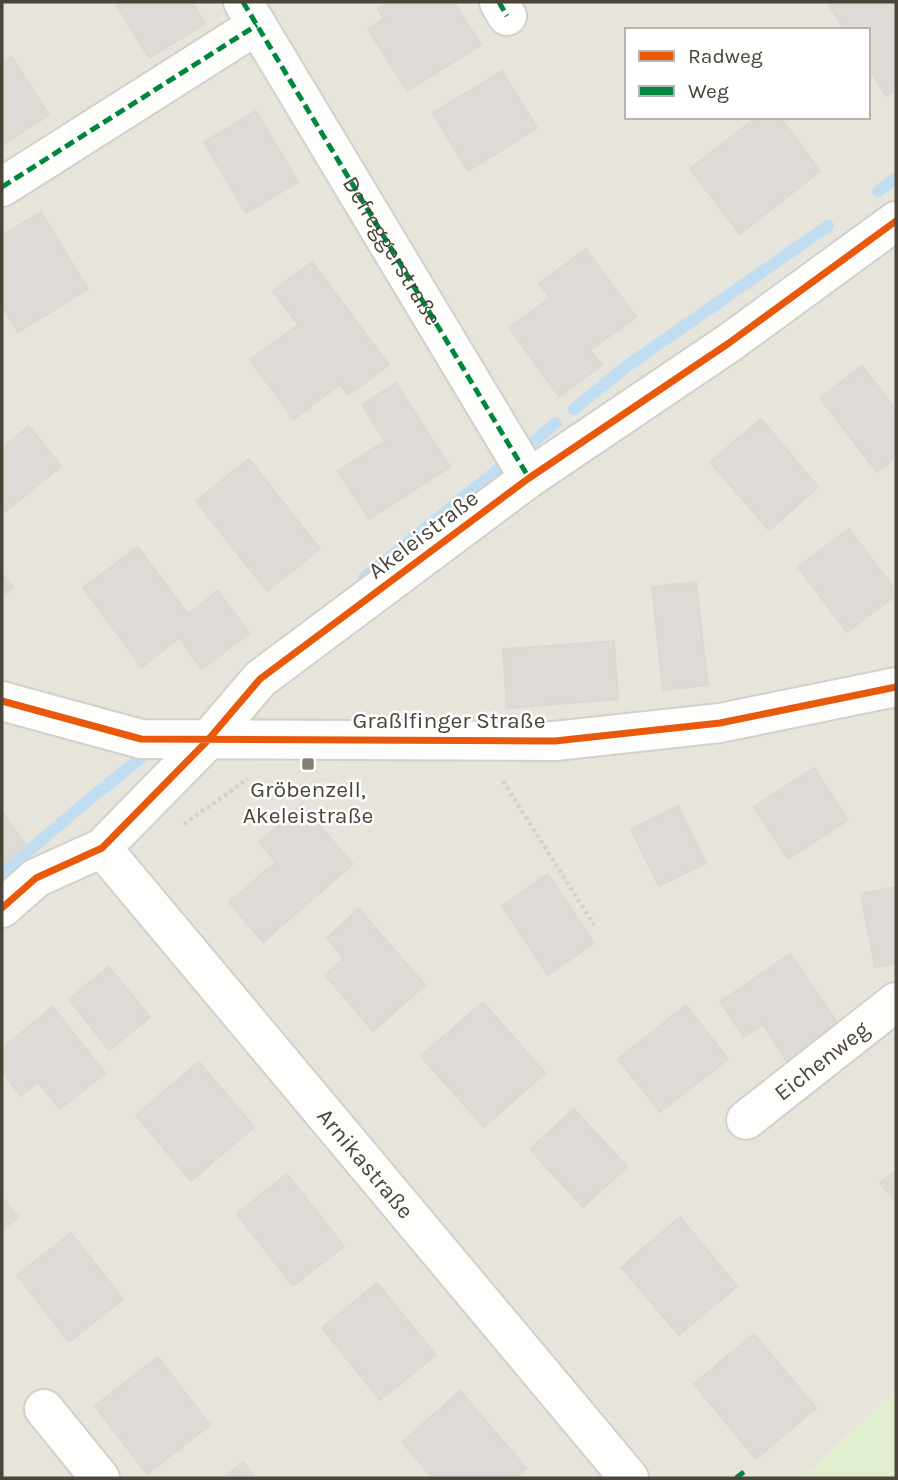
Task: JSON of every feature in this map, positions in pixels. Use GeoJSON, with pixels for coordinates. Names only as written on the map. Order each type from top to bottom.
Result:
{"type":"FeatureCollection","features":[{"type":"Feature","properties":{"kind":"street","name":"Defreggerstraße"},"geometry":{"type":"LineString","coordinates":[[2,187],[250,13],[529,478]]}},
{"type":"Feature","properties":{"kind":"street","name":"Akeleistraße"},"geometry":{"type":"LineString","coordinates":[[2,908],[36,878],[102,848],[208,740],[260,679],[529,478],[729,343],[896,221]]}},
{"type":"Feature","properties":{"kind":"street","name":"Graßlfinger Straße"},"geometry":{"type":"LineString","coordinates":[[2,701],[141,739],[555,741],[720,723],[896,687]]}},
{"type":"Feature","properties":{"kind":"street","name":"Arnikastraße"},"geometry":{"type":"LineString","coordinates":[[102,848],[629,1478]]}},
{"type":"Feature","properties":{"kind":"street","name":"Eichenweg"},"geometry":{"type":"LineString","coordinates":[[746,1120],[896,1002]]}},
{"type":"Feature","properties":{"kind":"street"},"geometry":{"type":"LineString","coordinates":[[44,1409],[100,1478]]}},
{"type":"Feature","properties":{"kind":"path"},"geometry":{"type":"LineString","coordinates":[[476,740],[594,925]]}},
{"type":"Feature","properties":{"kind":"path"},"geometry":{"type":"LineString","coordinates":[[175,831],[254,775]]}},
{"type":"Feature","properties":{"kind":"shaded area"},"geometry":{"type":"Polygon","coordinates":[[[2,2],[896,2],[896,1390],[800,1478],[2,1478],[2,2]]]}},
{"type":"Feature","properties":{"kind":"green space"},"geometry":{"type":"Polygon","coordinates":[[[896,1390],[896,1478],[800,1478],[896,1390]]]}},
{"type":"Feature","properties":{"kind":"building"},"geometry":{"type":"Polygon","coordinates":[[[115,2],[192,2],[205,24],[149,58],[115,2]]]}},
{"type":"Feature","properties":{"kind":"building"},"geometry":{"type":"Polygon","coordinates":[[[390,2],[428,2],[430,5],[436,2],[454,2],[481,45],[407,91],[368,29],[384,19],[378,9],[390,2]]]}},
{"type":"Feature","properties":{"kind":"building"},"geometry":{"type":"Polygon","coordinates":[[[827,2],[896,2],[896,89],[886,96],[870,70],[870,28],[844,28],[827,2]]]}},
{"type":"Feature","properties":{"kind":"building"},"geometry":{"type":"Polygon","coordinates":[[[12,57],[49,115],[2,145],[2,63],[12,57]]]}},
{"type":"Feature","properties":{"kind":"building"},"geometry":{"type":"Polygon","coordinates":[[[502,71],[537,128],[468,171],[433,113],[502,71]]]}},
{"type":"Feature","properties":{"kind":"building"},"geometry":{"type":"Polygon","coordinates":[[[256,111],[298,182],[246,213],[204,142],[256,111]]]}},
{"type":"Feature","properties":{"kind":"building"},"geometry":{"type":"Polygon","coordinates":[[[754,119],[781,119],[820,171],[740,234],[690,169],[754,119]]]}},
{"type":"Feature","properties":{"kind":"building"},"geometry":{"type":"Polygon","coordinates":[[[41,212],[88,289],[18,332],[2,306],[2,236],[41,212]]]}},
{"type":"Feature","properties":{"kind":"building"},"geometry":{"type":"Polygon","coordinates":[[[586,249],[636,317],[590,350],[602,365],[559,396],[509,328],[550,298],[539,284],[586,249]]]}},
{"type":"Feature","properties":{"kind":"building"},"geometry":{"type":"Polygon","coordinates":[[[312,262],[389,365],[348,395],[340,384],[294,419],[250,360],[298,325],[273,291],[312,262]]]}},
{"type":"Feature","properties":{"kind":"building"},"geometry":{"type":"Polygon","coordinates":[[[862,366],[896,410],[896,457],[877,472],[820,398],[862,366]]]}},
{"type":"Feature","properties":{"kind":"building"},"geometry":{"type":"Polygon","coordinates":[[[396,383],[450,467],[369,519],[338,471],[385,441],[362,405],[396,383]]]}},
{"type":"Feature","properties":{"kind":"building"},"geometry":{"type":"Polygon","coordinates":[[[761,419],[818,487],[769,530],[710,462],[761,419]]]}},
{"type":"Feature","properties":{"kind":"building"},"geometry":{"type":"Polygon","coordinates":[[[29,426],[61,466],[6,511],[2,506],[2,448],[29,426]]]}},
{"type":"Feature","properties":{"kind":"building"},"geometry":{"type":"Polygon","coordinates":[[[249,459],[320,549],[267,591],[196,501],[249,459]]]}},
{"type":"Feature","properties":{"kind":"building"},"geometry":{"type":"Polygon","coordinates":[[[849,529],[896,591],[896,595],[847,632],[798,567],[849,529]]]}},
{"type":"Feature","properties":{"kind":"building"},"geometry":{"type":"Polygon","coordinates":[[[138,547],[188,614],[218,591],[249,633],[202,669],[179,638],[142,667],[83,588],[138,547]]]}},
{"type":"Feature","properties":{"kind":"building"},"geometry":{"type":"Polygon","coordinates":[[[2,574],[13,587],[2,597],[2,574]]]}},
{"type":"Feature","properties":{"kind":"building"},"geometry":{"type":"Polygon","coordinates":[[[696,582],[708,685],[663,690],[652,587],[696,582]]]}},
{"type":"Feature","properties":{"kind":"building"},"geometry":{"type":"Polygon","coordinates":[[[614,641],[618,699],[507,708],[503,649],[614,641]]]}},
{"type":"Feature","properties":{"kind":"building"},"geometry":{"type":"Polygon","coordinates":[[[814,768],[848,820],[788,859],[754,807],[814,768]]]}},
{"type":"Feature","properties":{"kind":"building"},"geometry":{"type":"Polygon","coordinates":[[[301,805],[353,864],[263,942],[229,902],[276,862],[259,842],[301,805]]]}},
{"type":"Feature","properties":{"kind":"building"},"geometry":{"type":"Polygon","coordinates":[[[678,806],[706,863],[659,886],[631,829],[678,806]]]}},
{"type":"Feature","properties":{"kind":"building"},"geometry":{"type":"Polygon","coordinates":[[[2,812],[27,846],[2,865],[2,812]]]}},
{"type":"Feature","properties":{"kind":"building"},"geometry":{"type":"Polygon","coordinates":[[[548,874],[594,943],[548,975],[502,906],[548,874]]]}},
{"type":"Feature","properties":{"kind":"building"},"geometry":{"type":"Polygon","coordinates":[[[896,887],[896,963],[875,967],[861,894],[896,887]]]}},
{"type":"Feature","properties":{"kind":"building"},"geometry":{"type":"Polygon","coordinates":[[[359,909],[425,985],[373,1031],[325,975],[344,958],[327,938],[359,909]]]}},
{"type":"Feature","properties":{"kind":"building"},"geometry":{"type":"Polygon","coordinates":[[[790,954],[842,1029],[789,1065],[763,1024],[744,1037],[720,1002],[790,954]]]}},
{"type":"Feature","properties":{"kind":"building"},"geometry":{"type":"Polygon","coordinates":[[[109,967],[150,1017],[109,1050],[69,999],[109,967]]]}},
{"type":"Feature","properties":{"kind":"building"},"geometry":{"type":"Polygon","coordinates":[[[483,1002],[545,1073],[484,1127],[421,1056],[483,1002]]]}},
{"type":"Feature","properties":{"kind":"building"},"geometry":{"type":"Polygon","coordinates":[[[686,1005],[728,1059],[660,1112],[618,1059],[686,1005]]]}},
{"type":"Feature","properties":{"kind":"building"},"geometry":{"type":"Polygon","coordinates":[[[53,1007],[105,1073],[60,1109],[38,1082],[21,1096],[2,1072],[2,1048],[53,1007]]]}},
{"type":"Feature","properties":{"kind":"building"},"geometry":{"type":"Polygon","coordinates":[[[199,1062],[254,1127],[191,1181],[136,1115],[199,1062]]]}},
{"type":"Feature","properties":{"kind":"building"},"geometry":{"type":"Polygon","coordinates":[[[574,1109],[627,1167],[583,1207],[530,1149],[574,1109]]]}},
{"type":"Feature","properties":{"kind":"building"},"geometry":{"type":"Polygon","coordinates":[[[896,1170],[896,1203],[880,1183],[896,1170]]]}},
{"type":"Feature","properties":{"kind":"building"},"geometry":{"type":"Polygon","coordinates":[[[287,1174],[344,1246],[293,1286],[237,1214],[287,1174]]]}},
{"type":"Feature","properties":{"kind":"building"},"geometry":{"type":"Polygon","coordinates":[[[2,1197],[18,1217],[2,1231],[2,1197]]]}},
{"type":"Feature","properties":{"kind":"building"},"geometry":{"type":"Polygon","coordinates":[[[680,1217],[737,1286],[679,1335],[621,1267],[680,1217]]]}},
{"type":"Feature","properties":{"kind":"building"},"geometry":{"type":"Polygon","coordinates":[[[71,1233],[123,1299],[69,1342],[17,1275],[71,1233]]]}},
{"type":"Feature","properties":{"kind":"building"},"geometry":{"type":"Polygon","coordinates":[[[377,1283],[436,1355],[380,1400],[322,1328],[377,1283]]]}},
{"type":"Feature","properties":{"kind":"building"},"geometry":{"type":"Polygon","coordinates":[[[754,1334],[816,1408],[756,1459],[694,1384],[754,1334]]]}},
{"type":"Feature","properties":{"kind":"building"},"geometry":{"type":"Polygon","coordinates":[[[158,1357],[210,1425],[147,1474],[95,1406],[158,1357]]]}},
{"type":"Feature","properties":{"kind":"building"},"geometry":{"type":"Polygon","coordinates":[[[460,1391],[526,1468],[515,1478],[433,1478],[402,1442],[460,1391]]]}},
{"type":"Feature","properties":{"kind":"building"},"geometry":{"type":"Polygon","coordinates":[[[243,1462],[256,1478],[224,1478],[243,1462]]]}},
{"type":"Feature","properties":{"kind":"waterway"},"geometry":{"type":"LineString","coordinates":[[878,191],[896,178]]}},
{"type":"Feature","properties":{"kind":"waterway"},"geometry":{"type":"LineString","coordinates":[[574,409],[627,366],[828,226]]}},
{"type":"Feature","properties":{"kind":"waterway"},"geometry":{"type":"LineString","coordinates":[[532,443],[556,423]]}},
{"type":"Feature","properties":{"kind":"waterway"},"geometry":{"type":"LineString","coordinates":[[364,578],[500,468]]}},
{"type":"Feature","properties":{"kind":"waterway"},"geometry":{"type":"LineString","coordinates":[[2,874],[142,757]]}},
{"type":"Feature","properties":{"kind":"marked path"},"geometry":{"type":"LineString","coordinates":[[243,2],[529,478]]}},
{"type":"Feature","properties":{"kind":"marked path"},"geometry":{"type":"LineString","coordinates":[[499,2],[507,16]]}},
{"type":"Feature","properties":{"kind":"marked path"},"geometry":{"type":"LineString","coordinates":[[2,187],[257,25]]}},
{"type":"Feature","properties":{"kind":"marked path"},"geometry":{"type":"LineString","coordinates":[[736,1478],[745,1471]]}},
{"type":"Feature","properties":{"kind":"cycle path"},"geometry":{"type":"LineString","coordinates":[[2,908],[36,878],[102,848],[208,740],[260,679],[529,478],[729,343],[896,221]]}},
{"type":"Feature","properties":{"kind":"cycle path"},"geometry":{"type":"LineString","coordinates":[[2,701],[141,739],[555,741],[720,723],[896,687]]}},
{"type":"Feature","properties":{"kind":"place","name":"Gröbenzell, Akeleistraße"},"geometry":{"type":"Point","coordinates":[308,764]}}]}
